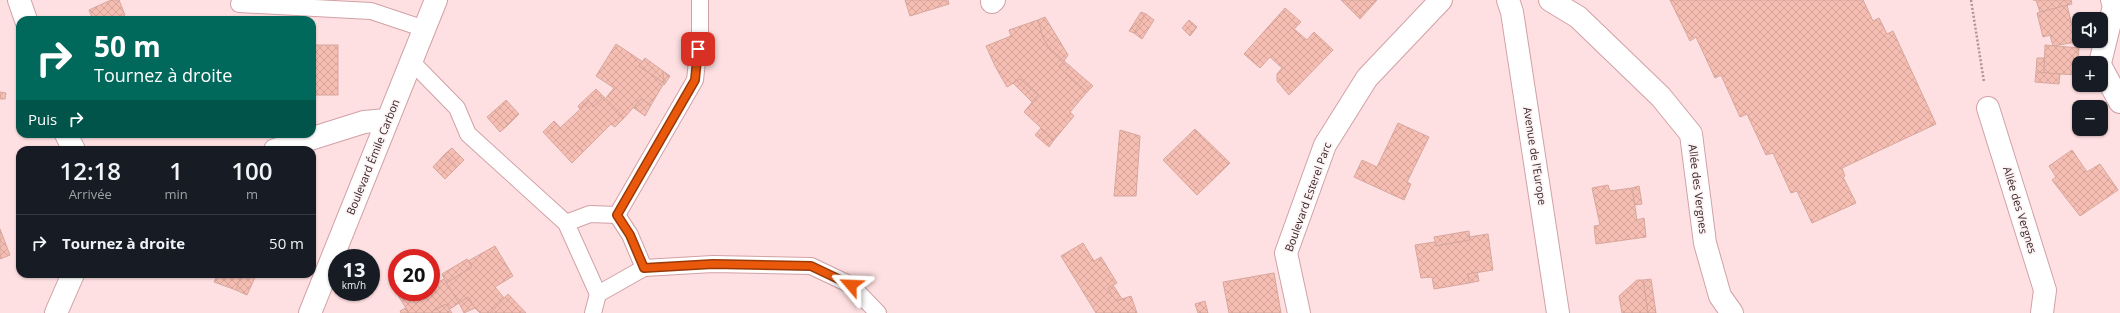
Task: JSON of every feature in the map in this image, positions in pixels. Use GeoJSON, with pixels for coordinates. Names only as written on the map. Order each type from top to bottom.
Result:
{"type":"FeatureCollection","features":[{"type":"Feature","properties":{"kind":"street"},"geometry":{"type":"LineString","coordinates":[[19,0],[25,16]]}},
{"type":"Feature","properties":{"kind":"street","name":"Boulevard Émile Carbon"},"geometry":{"type":"LineString","coordinates":[[310,313],[436,0]]}},
{"type":"Feature","properties":{"kind":"street","name":"Boulevard Esterel Parc"},"geometry":{"type":"LineString","coordinates":[[1299,313],[1286,253],[1325,145],[1367,78],[1441,0]]}},
{"type":"Feature","properties":{"kind":"street","name":"Avenue de l'Europe"},"geometry":{"type":"LineString","coordinates":[[1508,0],[1512,12],[1558,313]]}},
{"type":"Feature","properties":{"kind":"street","name":"Allée des Vergnes"},"geometry":{"type":"LineString","coordinates":[[1550,0],[1578,17],[1661,97],[1691,134],[1705,243],[1720,296],[1732,313]]}},
{"type":"Feature","properties":{"kind":"street"},"geometry":{"type":"LineString","coordinates":[[2102,56],[2114,6],[2112,0]]}},
{"type":"Feature","properties":{"kind":"street"},"geometry":{"type":"LineString","coordinates":[[2108,80],[2120,102]]}},
{"type":"Feature","properties":{"kind":"street","name":"Allée des Vergnes"},"geometry":{"type":"LineString","coordinates":[[1988,108],[2045,290],[2042,313]]}},
{"type":"Feature","properties":{"kind":"street"},"geometry":{"type":"LineString","coordinates":[[316,137],[364,122],[387,120]]}},
{"type":"Feature","properties":{"kind":"street"},"geometry":{"type":"LineString","coordinates":[[287,146],[313,138]]}},
{"type":"Feature","properties":{"kind":"street"},"geometry":{"type":"LineString","coordinates":[[56,313],[71,278]]}},
{"type":"Feature","properties":{"kind":"lane"},"geometry":{"type":"LineString","coordinates":[[617,215],[695,80],[700,34],[700,0]]}},
{"type":"Feature","properties":{"kind":"lane"},"geometry":{"type":"LineString","coordinates":[[239,4],[371,11],[425,29]]}},
{"type":"Feature","properties":{"kind":"lane"},"geometry":{"type":"LineString","coordinates":[[412,62],[457,108],[468,134],[566,223],[598,294],[592,313]]}},
{"type":"Feature","properties":{"kind":"lane"},"geometry":{"type":"LineString","coordinates":[[566,223],[590,214],[617,215]]}},
{"type":"Feature","properties":{"kind":"lane"},"geometry":{"type":"LineString","coordinates":[[617,215],[630,235],[644,268]]}},
{"type":"Feature","properties":{"kind":"lane"},"geometry":{"type":"LineString","coordinates":[[598,294],[644,268],[713,264],[811,266],[851,285],[878,313]]}},
{"type":"Feature","properties":{"kind":"path"},"geometry":{"type":"LineString","coordinates":[[1971,0],[1988,108]]}},
{"type":"Feature","properties":{"kind":"building"},"geometry":{"type":"Polygon","coordinates":[[[111,0],[119,0],[125,15],[91,16],[89,10],[111,0]]]}},
{"type":"Feature","properties":{"kind":"building"},"geometry":{"type":"Polygon","coordinates":[[[905,0],[948,0],[949,4],[910,16],[905,0]]]}},
{"type":"Feature","properties":{"kind":"building"},"geometry":{"type":"Polygon","coordinates":[[[1341,0],[1377,0],[1360,19],[1341,0]]]}},
{"type":"Feature","properties":{"kind":"building"},"geometry":{"type":"Polygon","coordinates":[[[1670,0],[1863,0],[1873,21],[1879,18],[1887,34],[1893,31],[1936,124],[1842,168],[1845,176],[1843,177],[1856,203],[1812,223],[1797,191],[1791,193],[1773,153],[1766,155],[1747,114],[1740,117],[1721,75],[1715,78],[1696,37],[1690,41],[1670,0]]]}},
{"type":"Feature","properties":{"kind":"building"},"geometry":{"type":"Polygon","coordinates":[[[2036,0],[2071,0],[2072,4],[2040,12],[2036,0]]]}},
{"type":"Feature","properties":{"kind":"building"},"geometry":{"type":"Polygon","coordinates":[[[2067,5],[2072,26],[2072,43],[2053,46],[2050,35],[2043,37],[2037,13],[2067,5]]]}},
{"type":"Feature","properties":{"kind":"building"},"geometry":{"type":"Polygon","coordinates":[[[1285,8],[1301,22],[1294,29],[1307,40],[1314,32],[1333,50],[1289,95],[1277,81],[1277,74],[1282,68],[1270,57],[1260,68],[1244,54],[1285,8]]]}},
{"type":"Feature","properties":{"kind":"building"},"geometry":{"type":"Polygon","coordinates":[[[1141,12],[1146,14],[1134,33],[1129,31],[1141,12]]]}},
{"type":"Feature","properties":{"kind":"building"},"geometry":{"type":"Polygon","coordinates":[[[1146,14],[1154,20],[1142,39],[1134,33],[1146,14]]]}},
{"type":"Feature","properties":{"kind":"building"},"geometry":{"type":"Polygon","coordinates":[[[1045,17],[1068,55],[1064,61],[1049,48],[1043,38],[1038,20],[1045,17]]]}},
{"type":"Feature","properties":{"kind":"building"},"geometry":{"type":"Polygon","coordinates":[[[1038,20],[1043,38],[1049,48],[1064,61],[1059,67],[1087,92],[1070,112],[1074,116],[1054,140],[1024,112],[1038,95],[1020,79],[1007,87],[986,46],[1011,36],[1009,30],[1038,20]]]}},
{"type":"Feature","properties":{"kind":"building"},"geometry":{"type":"Polygon","coordinates":[[[1189,20],[1197,27],[1190,36],[1182,28],[1189,20]]]}},
{"type":"Feature","properties":{"kind":"building"},"geometry":{"type":"Polygon","coordinates":[[[616,44],[643,62],[639,66],[664,83],[651,105],[641,99],[624,118],[605,99],[614,88],[596,76],[616,44]]]}},
{"type":"Feature","properties":{"kind":"building"},"geometry":{"type":"Polygon","coordinates":[[[316,45],[338,45],[338,95],[316,95],[316,45]]]}},
{"type":"Feature","properties":{"kind":"building"},"geometry":{"type":"Polygon","coordinates":[[[2045,45],[2079,48],[2078,56],[2072,56],[2072,75],[2044,73],[2045,45]]]}},
{"type":"Feature","properties":{"kind":"building"},"geometry":{"type":"Polygon","coordinates":[[[645,58],[663,71],[664,83],[639,66],[645,58]]]}},
{"type":"Feature","properties":{"kind":"building"},"geometry":{"type":"Polygon","coordinates":[[[2037,58],[2044,58],[2044,73],[2036,72],[2037,58]]]}},
{"type":"Feature","properties":{"kind":"building"},"geometry":{"type":"Polygon","coordinates":[[[1064,61],[1093,86],[1087,92],[1059,67],[1064,61]]]}},
{"type":"Feature","properties":{"kind":"building"},"geometry":{"type":"Polygon","coordinates":[[[663,71],[670,76],[664,85],[664,83],[663,71]]]}},
{"type":"Feature","properties":{"kind":"building"},"geometry":{"type":"Polygon","coordinates":[[[2036,72],[2060,74],[2059,84],[2035,82],[2036,72]]]}},
{"type":"Feature","properties":{"kind":"building"},"geometry":{"type":"Polygon","coordinates":[[[1020,79],[1038,95],[1032,102],[1013,83],[1020,79]]]}},
{"type":"Feature","properties":{"kind":"building"},"geometry":{"type":"Polygon","coordinates":[[[596,89],[604,97],[593,107],[589,101],[580,109],[578,106],[596,89]]]}},
{"type":"Feature","properties":{"kind":"building"},"geometry":{"type":"Polygon","coordinates":[[[0,92],[6,93],[5,99],[0,99],[0,92]]]}},
{"type":"Feature","properties":{"kind":"building"},"geometry":{"type":"Polygon","coordinates":[[[604,97],[624,118],[615,127],[611,124],[583,152],[560,128],[589,101],[593,107],[604,97]]]}},
{"type":"Feature","properties":{"kind":"building"},"geometry":{"type":"Polygon","coordinates":[[[641,99],[651,105],[645,116],[634,108],[641,99]]]}},
{"type":"Feature","properties":{"kind":"building"},"geometry":{"type":"Polygon","coordinates":[[[506,100],[519,114],[508,125],[495,110],[506,100]]]}},
{"type":"Feature","properties":{"kind":"building"},"geometry":{"type":"Polygon","coordinates":[[[495,110],[508,125],[500,132],[487,117],[495,110]]]}},
{"type":"Feature","properties":{"kind":"building"},"geometry":{"type":"Polygon","coordinates":[[[554,121],[583,152],[572,163],[543,132],[554,121]]]}},
{"type":"Feature","properties":{"kind":"building"},"geometry":{"type":"Polygon","coordinates":[[[1398,123],[1429,137],[1407,182],[1411,184],[1404,200],[1354,177],[1362,160],[1377,167],[1398,123]]]}},
{"type":"Feature","properties":{"kind":"building"},"geometry":{"type":"Polygon","coordinates":[[[1041,128],[1054,140],[1049,147],[1035,135],[1041,128]]]}},
{"type":"Feature","properties":{"kind":"building"},"geometry":{"type":"Polygon","coordinates":[[[1195,129],[1230,163],[1197,195],[1163,160],[1195,129]]]}},
{"type":"Feature","properties":{"kind":"building"},"geometry":{"type":"Polygon","coordinates":[[[1120,130],[1140,136],[1136,196],[1114,196],[1120,130]]]}},
{"type":"Feature","properties":{"kind":"building"},"geometry":{"type":"Polygon","coordinates":[[[452,148],[464,160],[457,167],[445,154],[452,148]]]}},
{"type":"Feature","properties":{"kind":"building"},"geometry":{"type":"Polygon","coordinates":[[[2072,150],[2087,172],[2100,164],[2118,190],[2080,216],[2052,180],[2056,177],[2049,166],[2072,150]]]}},
{"type":"Feature","properties":{"kind":"building"},"geometry":{"type":"Polygon","coordinates":[[[445,154],[457,167],[445,179],[433,167],[445,154]]]}},
{"type":"Feature","properties":{"kind":"building"},"geometry":{"type":"Polygon","coordinates":[[[1608,185],[1610,191],[1632,188],[1637,220],[1644,218],[1646,237],[1596,244],[1594,226],[1600,225],[1592,188],[1608,185]]]}},
{"type":"Feature","properties":{"kind":"building"},"geometry":{"type":"Polygon","coordinates":[[[1639,186],[1642,204],[1635,205],[1632,188],[1639,186]]]}},
{"type":"Feature","properties":{"kind":"building"},"geometry":{"type":"Polygon","coordinates":[[[0,229],[10,255],[0,259],[0,229]]]}},
{"type":"Feature","properties":{"kind":"building"},"geometry":{"type":"Polygon","coordinates":[[[1469,231],[1470,240],[1436,246],[1434,237],[1469,231]]]}},
{"type":"Feature","properties":{"kind":"building"},"geometry":{"type":"Polygon","coordinates":[[[1488,234],[1493,270],[1468,274],[1469,283],[1434,289],[1432,277],[1421,278],[1415,245],[1435,242],[1436,246],[1470,240],[1469,237],[1488,234]]]}},
{"type":"Feature","properties":{"kind":"building"},"geometry":{"type":"Polygon","coordinates":[[[1083,243],[1094,261],[1101,257],[1117,283],[1108,288],[1116,301],[1131,296],[1137,313],[1096,313],[1061,256],[1083,243]]]}},
{"type":"Feature","properties":{"kind":"building"},"geometry":{"type":"Polygon","coordinates":[[[495,246],[513,276],[495,287],[504,298],[490,313],[480,313],[468,297],[459,303],[446,283],[472,267],[468,261],[495,246]]]}},
{"type":"Feature","properties":{"kind":"building"},"geometry":{"type":"Polygon","coordinates":[[[467,259],[472,267],[446,283],[442,274],[467,259]]]}},
{"type":"Feature","properties":{"kind":"building"},"geometry":{"type":"Polygon","coordinates":[[[1477,272],[1479,281],[1469,283],[1468,274],[1477,272]]]}},
{"type":"Feature","properties":{"kind":"building"},"geometry":{"type":"Polygon","coordinates":[[[1274,273],[1281,313],[1229,313],[1223,282],[1274,273]]]}},
{"type":"Feature","properties":{"kind":"building"},"geometry":{"type":"Polygon","coordinates":[[[216,278],[240,278],[236,290],[214,282],[216,278]]]}},
{"type":"Feature","properties":{"kind":"building"},"geometry":{"type":"Polygon","coordinates":[[[240,278],[255,278],[247,295],[236,290],[240,278]]]}},
{"type":"Feature","properties":{"kind":"building"},"geometry":{"type":"Polygon","coordinates":[[[444,279],[459,303],[450,309],[446,304],[431,312],[432,313],[409,313],[402,301],[440,301],[440,281],[444,279]]]}},
{"type":"Feature","properties":{"kind":"building"},"geometry":{"type":"Polygon","coordinates":[[[1651,279],[1656,313],[1648,313],[1643,280],[1651,279]]]}},
{"type":"Feature","properties":{"kind":"building"},"geometry":{"type":"Polygon","coordinates":[[[1637,280],[1643,280],[1648,313],[1622,313],[1619,296],[1637,280]]]}},
{"type":"Feature","properties":{"kind":"building"},"geometry":{"type":"Polygon","coordinates":[[[1113,285],[1122,299],[1116,301],[1108,288],[1113,285]]]}},
{"type":"Feature","properties":{"kind":"building"},"geometry":{"type":"Polygon","coordinates":[[[508,294],[526,313],[490,313],[508,294]]]}},
{"type":"Feature","properties":{"kind":"building"},"geometry":{"type":"Polygon","coordinates":[[[468,297],[475,308],[464,313],[459,303],[468,297]]]}},
{"type":"Feature","properties":{"kind":"building"},"geometry":{"type":"Polygon","coordinates":[[[1205,301],[1208,313],[1198,313],[1195,304],[1205,301]]]}},
{"type":"Feature","properties":{"kind":"building"},"geometry":{"type":"Polygon","coordinates":[[[446,304],[452,313],[431,312],[446,304]]]}},
{"type":"Feature","properties":{"kind":"building"},"geometry":{"type":"Polygon","coordinates":[[[406,308],[409,313],[401,313],[400,311],[406,308]]]}},
{"type":"Feature","properties":{"kind":"route"},"geometry":{"type":"LineString","coordinates":[[698,49],[695,80],[617,215],[630,235],[644,268],[713,264],[811,266],[851,285]]}}]}
